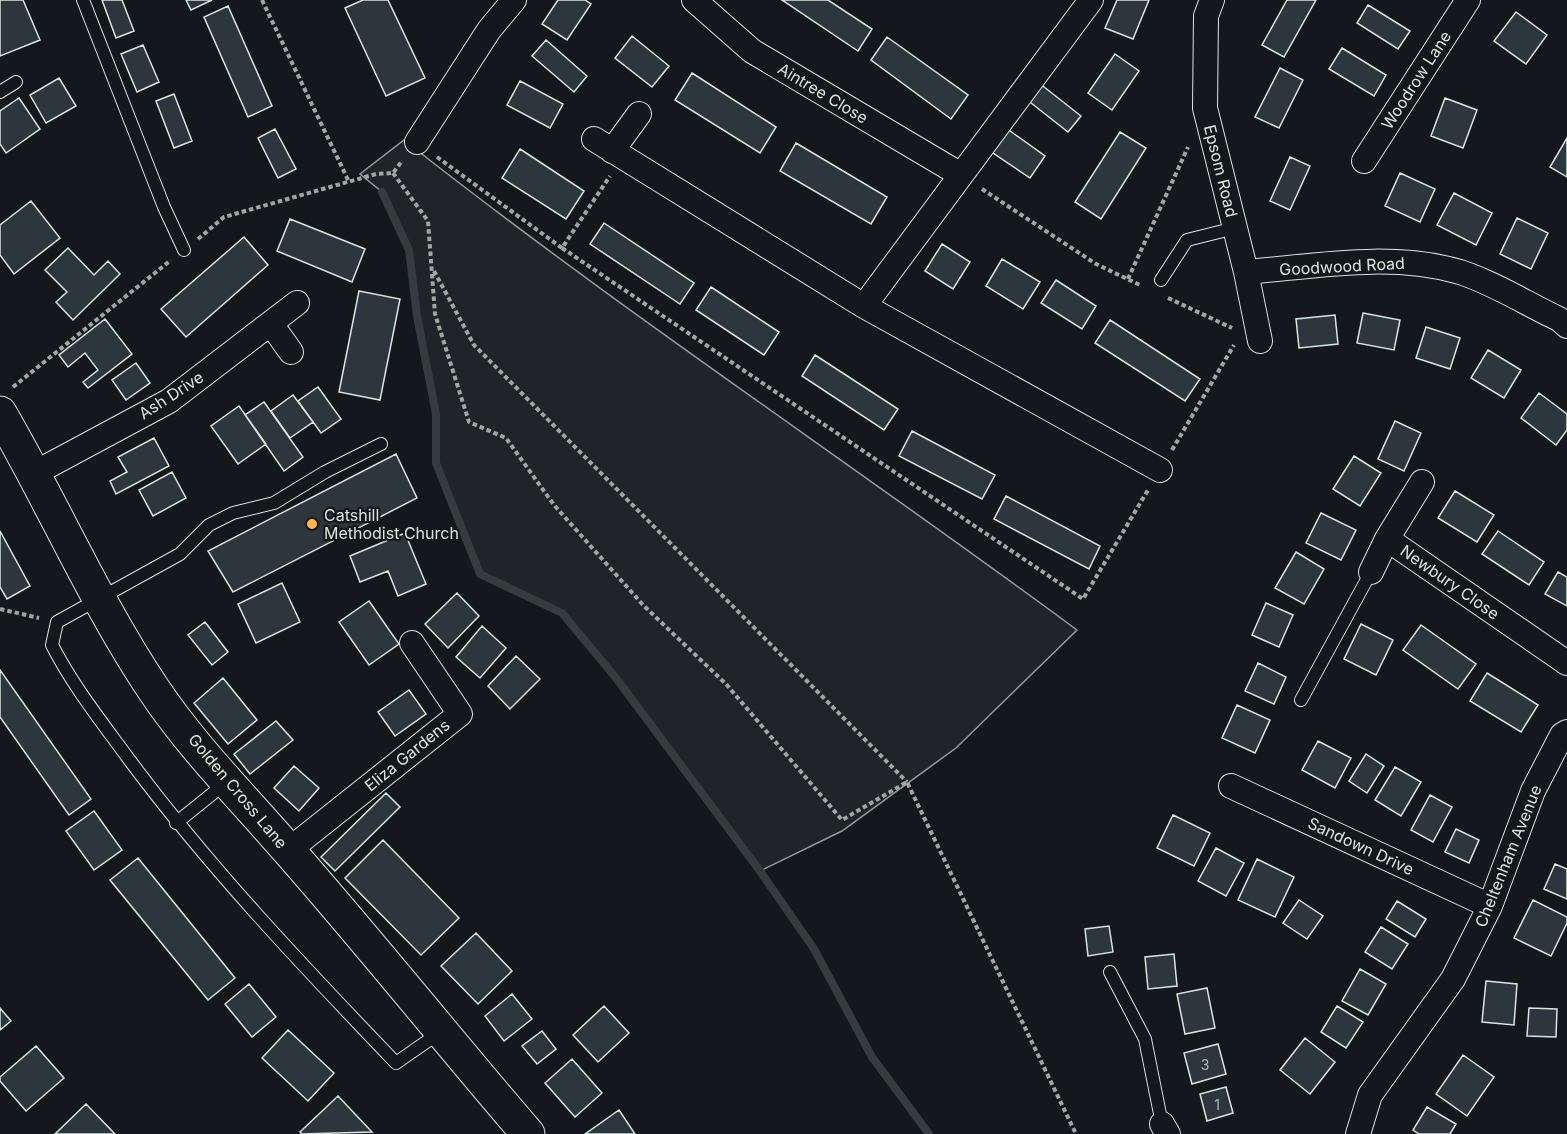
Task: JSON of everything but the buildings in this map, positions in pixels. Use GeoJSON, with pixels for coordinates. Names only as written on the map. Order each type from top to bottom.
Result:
{"type":"FeatureCollection","features":[{"type":"Feature","properties":{"kind":"main road","name":"Golden Cross Lane"},"geometry":{"type":"LineString","coordinates":[[0,413],[35,473],[100,598],[155,691],[228,782],[289,850],[528,1134]]}},
{"type":"Feature","properties":{"kind":"street"},"geometry":{"type":"LineString","coordinates":[[417,142],[489,30],[514,0]]}},
{"type":"Feature","properties":{"kind":"street","name":"Aintree Close"},"geometry":{"type":"LineString","coordinates":[[694,0],[752,51],[961,176]]}},
{"type":"Feature","properties":{"kind":"street"},"geometry":{"type":"LineString","coordinates":[[864,306],[1091,0]]}},
{"type":"Feature","properties":{"kind":"street","name":"Epsom Road"},"geometry":{"type":"LineString","coordinates":[[1212,0],[1206,16],[1205,108],[1246,272],[1251,337]]}},
{"type":"Feature","properties":{"kind":"street","name":"Woodrow Lane"},"geometry":{"type":"LineString","coordinates":[[1364,161],[1468,0]]}},
{"type":"Feature","properties":{"kind":"street"},"geometry":{"type":"LineString","coordinates":[[639,114],[609,149],[864,306],[1160,470]]}},
{"type":"Feature","properties":{"kind":"street","name":"Goodwood Road"},"geometry":{"type":"LineString","coordinates":[[1246,272],[1356,262],[1418,262],[1462,273],[1565,318]]}},
{"type":"Feature","properties":{"kind":"street","name":"Ash Drive"},"geometry":{"type":"LineString","coordinates":[[35,473],[169,401],[297,303]]}},
{"type":"Feature","properties":{"kind":"street"},"geometry":{"type":"LineString","coordinates":[[271,324],[291,352]]}},
{"type":"Feature","properties":{"kind":"street","name":"Newbury Close"},"geometry":{"type":"LineString","coordinates":[[1422,482],[1388,539],[1567,663]]}},
{"type":"Feature","properties":{"kind":"street"},"geometry":{"type":"LineString","coordinates":[[1371,572],[1388,539]]}},
{"type":"Feature","properties":{"kind":"street","name":"Eliza Gardens"},"geometry":{"type":"LineString","coordinates":[[289,850],[460,714],[412,643]]}},
{"type":"Feature","properties":{"kind":"street","name":"Cheltenham Avenue"},"geometry":{"type":"LineString","coordinates":[[1358,1134],[1371,1095],[1453,979],[1491,906],[1533,791],[1562,735],[1567,732]]}},
{"type":"Feature","properties":{"kind":"street","name":"Sandown Drive"},"geometry":{"type":"LineString","coordinates":[[1231,786],[1491,906]]}},
{"type":"Feature","properties":{"kind":"lane"},"geometry":{"type":"LineString","coordinates":[[83,0],[164,207],[184,250]]}},
{"type":"Feature","properties":{"kind":"lane"},"geometry":{"type":"LineString","coordinates":[[0,92],[16,82]]}},
{"type":"Feature","properties":{"kind":"lane"},"geometry":{"type":"LineString","coordinates":[[1161,280],[1187,240],[1235,228]]}},
{"type":"Feature","properties":{"kind":"lane"},"geometry":{"type":"LineString","coordinates":[[381,444],[325,472],[274,503],[233,513],[209,525],[180,554],[57,622],[52,645],[70,679],[176,823],[314,977],[396,1063],[440,1032]]}},
{"type":"Feature","properties":{"kind":"lane"},"geometry":{"type":"LineString","coordinates":[[1301,700],[1371,572]]}},
{"type":"Feature","properties":{"kind":"lane"},"geometry":{"type":"LineString","coordinates":[[176,823],[228,782]]}},
{"type":"Feature","properties":{"kind":"lane"},"geometry":{"type":"LineString","coordinates":[[1110,972],[1145,1038],[1165,1129]]}},
{"type":"Feature","properties":{"kind":"path"},"geometry":{"type":"LineString","coordinates":[[262,0],[349,182]]}},
{"type":"Feature","properties":{"kind":"path"},"geometry":{"type":"LineString","coordinates":[[1128,279],[1205,108]]}},
{"type":"Feature","properties":{"kind":"path"},"geometry":{"type":"LineString","coordinates":[[417,142],[562,248],[1083,599],[1160,470],[1251,337],[1159,294]]}},
{"type":"Feature","properties":{"kind":"path"},"geometry":{"type":"LineString","coordinates":[[562,248],[609,149]]}},
{"type":"Feature","properties":{"kind":"path"},"geometry":{"type":"LineString","coordinates":[[393,173],[428,221],[435,314],[469,422],[506,438],[554,505],[644,606],[726,684],[842,820],[907,782]]}},
{"type":"Feature","properties":{"kind":"path"},"geometry":{"type":"LineString","coordinates":[[961,176],[1096,264],[1148,289]]}},
{"type":"Feature","properties":{"kind":"path"},"geometry":{"type":"LineString","coordinates":[[432,268],[474,345],[907,782],[1076,1134]]}},
{"type":"Feature","properties":{"kind":"path"},"geometry":{"type":"LineString","coordinates":[[0,609],[57,622]]}},
{"type":"Feature","properties":{"kind":"shaded area"},"geometry":{"type":"Polygon","coordinates":[[[404,140],[570,266],[1077,630],[956,748],[842,831],[760,871],[616,678],[562,613],[480,574],[436,463],[436,414],[417,316],[409,250],[382,192],[360,174],[404,140]]]}},
{"type":"Feature","properties":{"kind":"waterway"},"geometry":{"type":"LineString","coordinates":[[382,192],[409,250],[417,316],[436,414],[436,463],[480,574],[562,613],[616,678],[760,871],[814,949],[872,1057],[929,1134]]}},
{"type":"Feature","properties":{"kind":"place","name":"Catshill Methodist Church"},"geometry":{"type":"Point","coordinates":[312,524]}}]}
